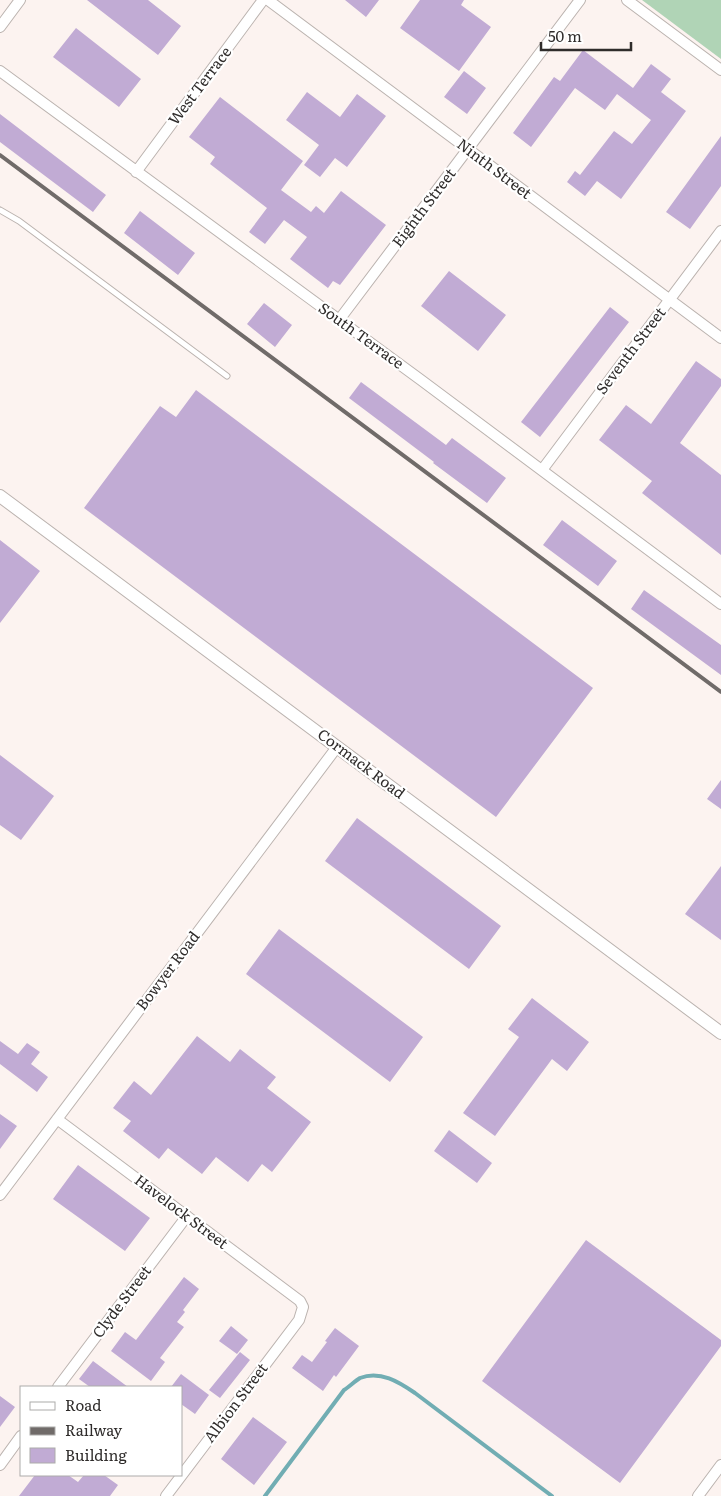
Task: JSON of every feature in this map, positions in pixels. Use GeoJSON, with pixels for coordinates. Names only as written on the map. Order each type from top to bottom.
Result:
{"type":"FeatureCollection","features":[{"type":"Feature","properties":{"kind":"street"},"geometry":{"type":"LineString","coordinates":[[0,27],[20,0]]}},
{"type":"Feature","properties":{"kind":"street","name":"West Terrace"},"geometry":{"type":"LineString","coordinates":[[136,172],[263,0]]}},
{"type":"Feature","properties":{"kind":"street","name":"Ninth Street"},"geometry":{"type":"LineString","coordinates":[[268,0],[721,338]]}},
{"type":"Feature","properties":{"kind":"street","name":"Eighth Street"},"geometry":{"type":"LineString","coordinates":[[339,320],[580,0]]}},
{"type":"Feature","properties":{"kind":"street"},"geometry":{"type":"LineString","coordinates":[[626,0],[721,70]]}},
{"type":"Feature","properties":{"kind":"street","name":"South Terrace"},"geometry":{"type":"LineString","coordinates":[[0,71],[721,604]]}},
{"type":"Feature","properties":{"kind":"street","name":"Seventh Street"},"geometry":{"type":"LineString","coordinates":[[542,470],[721,231]]}},
{"type":"Feature","properties":{"kind":"street","name":"Cormack Road"},"geometry":{"type":"LineString","coordinates":[[0,496],[721,1033]]}},
{"type":"Feature","properties":{"kind":"street","name":"Bowyer Road"},"geometry":{"type":"LineString","coordinates":[[0,1196],[337,747]]}},
{"type":"Feature","properties":{"kind":"street","name":"Havelock Street"},"geometry":{"type":"LineString","coordinates":[[57,1119],[300,1301],[303,1307]]}},
{"type":"Feature","properties":{"kind":"street","name":"Clyde Street"},"geometry":{"type":"LineString","coordinates":[[59,1386],[187,1216]]}},
{"type":"Feature","properties":{"kind":"street","name":"Albion Street"},"geometry":{"type":"LineString","coordinates":[[182,1475],[299,1320],[303,1307]]}},
{"type":"Feature","properties":{"kind":"street"},"geometry":{"type":"LineString","coordinates":[[0,1465],[20,1437]]}},
{"type":"Feature","properties":{"kind":"street"},"geometry":{"type":"LineString","coordinates":[[698,1496],[721,1465]]}},
{"type":"Feature","properties":{"kind":"street","name":"Albion Street"},"geometry":{"type":"LineString","coordinates":[[166,1496],[181,1476]]}},
{"type":"Feature","properties":{"kind":"lane"},"geometry":{"type":"LineString","coordinates":[[0,210],[19,221],[226,376]]}},
{"type":"Feature","properties":{"kind":"green space"},"geometry":{"type":"Polygon","coordinates":[[[642,0],[721,0],[721,59],[642,0]]]}},
{"type":"Feature","properties":{"kind":"building"},"geometry":{"type":"Polygon","coordinates":[[[87,0],[148,0],[181,26],[158,55],[87,0]]]}},
{"type":"Feature","properties":{"kind":"building"},"geometry":{"type":"Polygon","coordinates":[[[345,0],[379,0],[366,17],[345,0]]]}},
{"type":"Feature","properties":{"kind":"building"},"geometry":{"type":"Polygon","coordinates":[[[420,0],[464,0],[461,5],[491,27],[459,71],[400,28],[420,0]]]}},
{"type":"Feature","properties":{"kind":"building"},"geometry":{"type":"Polygon","coordinates":[[[76,28],[141,79],[119,107],[53,57],[76,28]]]}},
{"type":"Feature","properties":{"kind":"building"},"geometry":{"type":"Polygon","coordinates":[[[583,50],[633,88],[651,64],[671,79],[661,92],[686,111],[621,199],[597,181],[585,196],[567,182],[575,171],[580,175],[614,131],[632,144],[651,120],[617,94],[605,110],[575,88],[531,147],[513,133],[554,77],[560,81],[583,50]]]}},
{"type":"Feature","properties":{"kind":"building"},"geometry":{"type":"Polygon","coordinates":[[[464,71],[486,88],[467,114],[444,97],[464,71]]]}},
{"type":"Feature","properties":{"kind":"building"},"geometry":{"type":"Polygon","coordinates":[[[307,92],[340,117],[357,94],[386,116],[347,167],[335,158],[320,177],[304,165],[319,145],[286,120],[307,92]]]}},
{"type":"Feature","properties":{"kind":"building"},"geometry":{"type":"Polygon","coordinates":[[[220,97],[303,161],[281,190],[311,212],[316,206],[324,213],[341,191],[386,225],[340,285],[333,281],[328,288],[290,259],[307,237],[284,220],[265,244],[249,232],[267,208],[210,164],[215,157],[189,137],[220,97]]]}},
{"type":"Feature","properties":{"kind":"building"},"geometry":{"type":"Polygon","coordinates":[[[0,114],[106,195],[93,212],[0,142],[0,114]]]}},
{"type":"Feature","properties":{"kind":"building"},"geometry":{"type":"Polygon","coordinates":[[[721,136],[721,186],[690,229],[666,212],[721,136]]]}},
{"type":"Feature","properties":{"kind":"building"},"geometry":{"type":"Polygon","coordinates":[[[140,211],[195,253],[178,275],[124,233],[140,211]]]}},
{"type":"Feature","properties":{"kind":"building"},"geometry":{"type":"Polygon","coordinates":[[[449,271],[506,315],[478,351],[421,306],[449,271]]]}},
{"type":"Feature","properties":{"kind":"building"},"geometry":{"type":"Polygon","coordinates":[[[264,303],[292,325],[275,347],[247,324],[264,303]]]}},
{"type":"Feature","properties":{"kind":"building"},"geometry":{"type":"Polygon","coordinates":[[[610,307],[629,322],[540,437],[521,422],[610,307]]]}},
{"type":"Feature","properties":{"kind":"building"},"geometry":{"type":"Polygon","coordinates":[[[696,361],[721,379],[721,386],[680,443],[721,475],[721,555],[642,493],[652,481],[599,440],[626,405],[651,424],[696,361]]]}},
{"type":"Feature","properties":{"kind":"building"},"geometry":{"type":"Polygon","coordinates":[[[361,382],[446,445],[452,438],[506,478],[487,503],[349,398],[361,382]]]}},
{"type":"Feature","properties":{"kind":"building"},"geometry":{"type":"Polygon","coordinates":[[[196,390],[593,688],[496,817],[84,508],[160,406],[176,417],[196,390]]]}},
{"type":"Feature","properties":{"kind":"building"},"geometry":{"type":"Polygon","coordinates":[[[562,520],[617,561],[598,586],[543,545],[562,520]]]}},
{"type":"Feature","properties":{"kind":"building"},"geometry":{"type":"Polygon","coordinates":[[[0,540],[40,571],[0,623],[0,540]]]}},
{"type":"Feature","properties":{"kind":"building"},"geometry":{"type":"Polygon","coordinates":[[[644,590],[721,645],[721,675],[631,609],[644,590]]]}},
{"type":"Feature","properties":{"kind":"building"},"geometry":{"type":"Polygon","coordinates":[[[0,755],[54,796],[21,840],[0,825],[0,755]]]}},
{"type":"Feature","properties":{"kind":"building"},"geometry":{"type":"Polygon","coordinates":[[[721,780],[721,809],[707,799],[721,780]]]}},
{"type":"Feature","properties":{"kind":"building"},"geometry":{"type":"Polygon","coordinates":[[[357,818],[501,926],[469,969],[325,861],[357,818]]]}},
{"type":"Feature","properties":{"kind":"building"},"geometry":{"type":"Polygon","coordinates":[[[721,866],[721,940],[685,914],[721,866]]]}},
{"type":"Feature","properties":{"kind":"building"},"geometry":{"type":"Polygon","coordinates":[[[279,929],[423,1037],[390,1082],[246,974],[279,929]]]}},
{"type":"Feature","properties":{"kind":"building"},"geometry":{"type":"Polygon","coordinates":[[[532,998],[589,1042],[567,1071],[552,1059],[495,1136],[463,1113],[519,1037],[508,1029],[532,998]]]}},
{"type":"Feature","properties":{"kind":"building"},"geometry":{"type":"Polygon","coordinates":[[[197,1036],[230,1062],[240,1049],[276,1077],[267,1088],[311,1122],[272,1172],[262,1164],[248,1182],[216,1157],[202,1174],[168,1148],[159,1159],[123,1131],[131,1121],[113,1108],[134,1081],[151,1095],[197,1036]]]}},
{"type":"Feature","properties":{"kind":"building"},"geometry":{"type":"Polygon","coordinates":[[[0,1041],[18,1054],[27,1043],[40,1052],[31,1064],[48,1077],[37,1092],[0,1064],[0,1041]]]}},
{"type":"Feature","properties":{"kind":"building"},"geometry":{"type":"Polygon","coordinates":[[[0,1114],[17,1126],[0,1149],[0,1114]]]}},
{"type":"Feature","properties":{"kind":"building"},"geometry":{"type":"Polygon","coordinates":[[[449,1130],[492,1163],[477,1183],[434,1151],[449,1130]]]}},
{"type":"Feature","properties":{"kind":"building"},"geometry":{"type":"Polygon","coordinates":[[[78,1165],[150,1218],[125,1251],[53,1199],[78,1165]]]}},
{"type":"Feature","properties":{"kind":"building"},"geometry":{"type":"Polygon","coordinates":[[[586,1240],[721,1340],[721,1346],[620,1483],[482,1381],[586,1240]]]}},
{"type":"Feature","properties":{"kind":"building"},"geometry":{"type":"Polygon","coordinates":[[[184,1277],[199,1289],[183,1310],[185,1312],[177,1322],[184,1327],[160,1358],[165,1362],[151,1381],[111,1351],[125,1332],[136,1340],[184,1277]]]}},
{"type":"Feature","properties":{"kind":"building"},"geometry":{"type":"Polygon","coordinates":[[[231,1326],[248,1340],[237,1354],[219,1341],[231,1326]]]}},
{"type":"Feature","properties":{"kind":"building"},"geometry":{"type":"Polygon","coordinates":[[[335,1328],[359,1346],[323,1391],[292,1368],[302,1355],[312,1362],[335,1328]]]}},
{"type":"Feature","properties":{"kind":"building"},"geometry":{"type":"Polygon","coordinates":[[[240,1352],[250,1360],[220,1398],[209,1390],[240,1352]]]}},
{"type":"Feature","properties":{"kind":"building"},"geometry":{"type":"Polygon","coordinates":[[[93,1361],[127,1386],[89,1386],[79,1379],[93,1361]]]}},
{"type":"Feature","properties":{"kind":"building"},"geometry":{"type":"Polygon","coordinates":[[[181,1374],[209,1395],[195,1414],[182,1405],[182,1386],[172,1386],[181,1374]]]}},
{"type":"Feature","properties":{"kind":"building"},"geometry":{"type":"Polygon","coordinates":[[[0,1396],[15,1407],[0,1427],[0,1396]]]}},
{"type":"Feature","properties":{"kind":"building"},"geometry":{"type":"Polygon","coordinates":[[[253,1417],[287,1442],[254,1485],[221,1459],[253,1417]]]}},
{"type":"Feature","properties":{"kind":"building"},"geometry":{"type":"Polygon","coordinates":[[[34,1476],[69,1476],[78,1482],[83,1476],[105,1476],[118,1485],[110,1496],[19,1496],[34,1476]]]}},
{"type":"Feature","properties":{"kind":"waterway"},"geometry":{"type":"LineString","coordinates":[[265,1496],[344,1390],[360,1378],[375,1375],[396,1381],[415,1393],[552,1496]]}},
{"type":"Feature","properties":{"kind":"railway"},"geometry":{"type":"LineString","coordinates":[[0,155],[721,692]]}}]}
